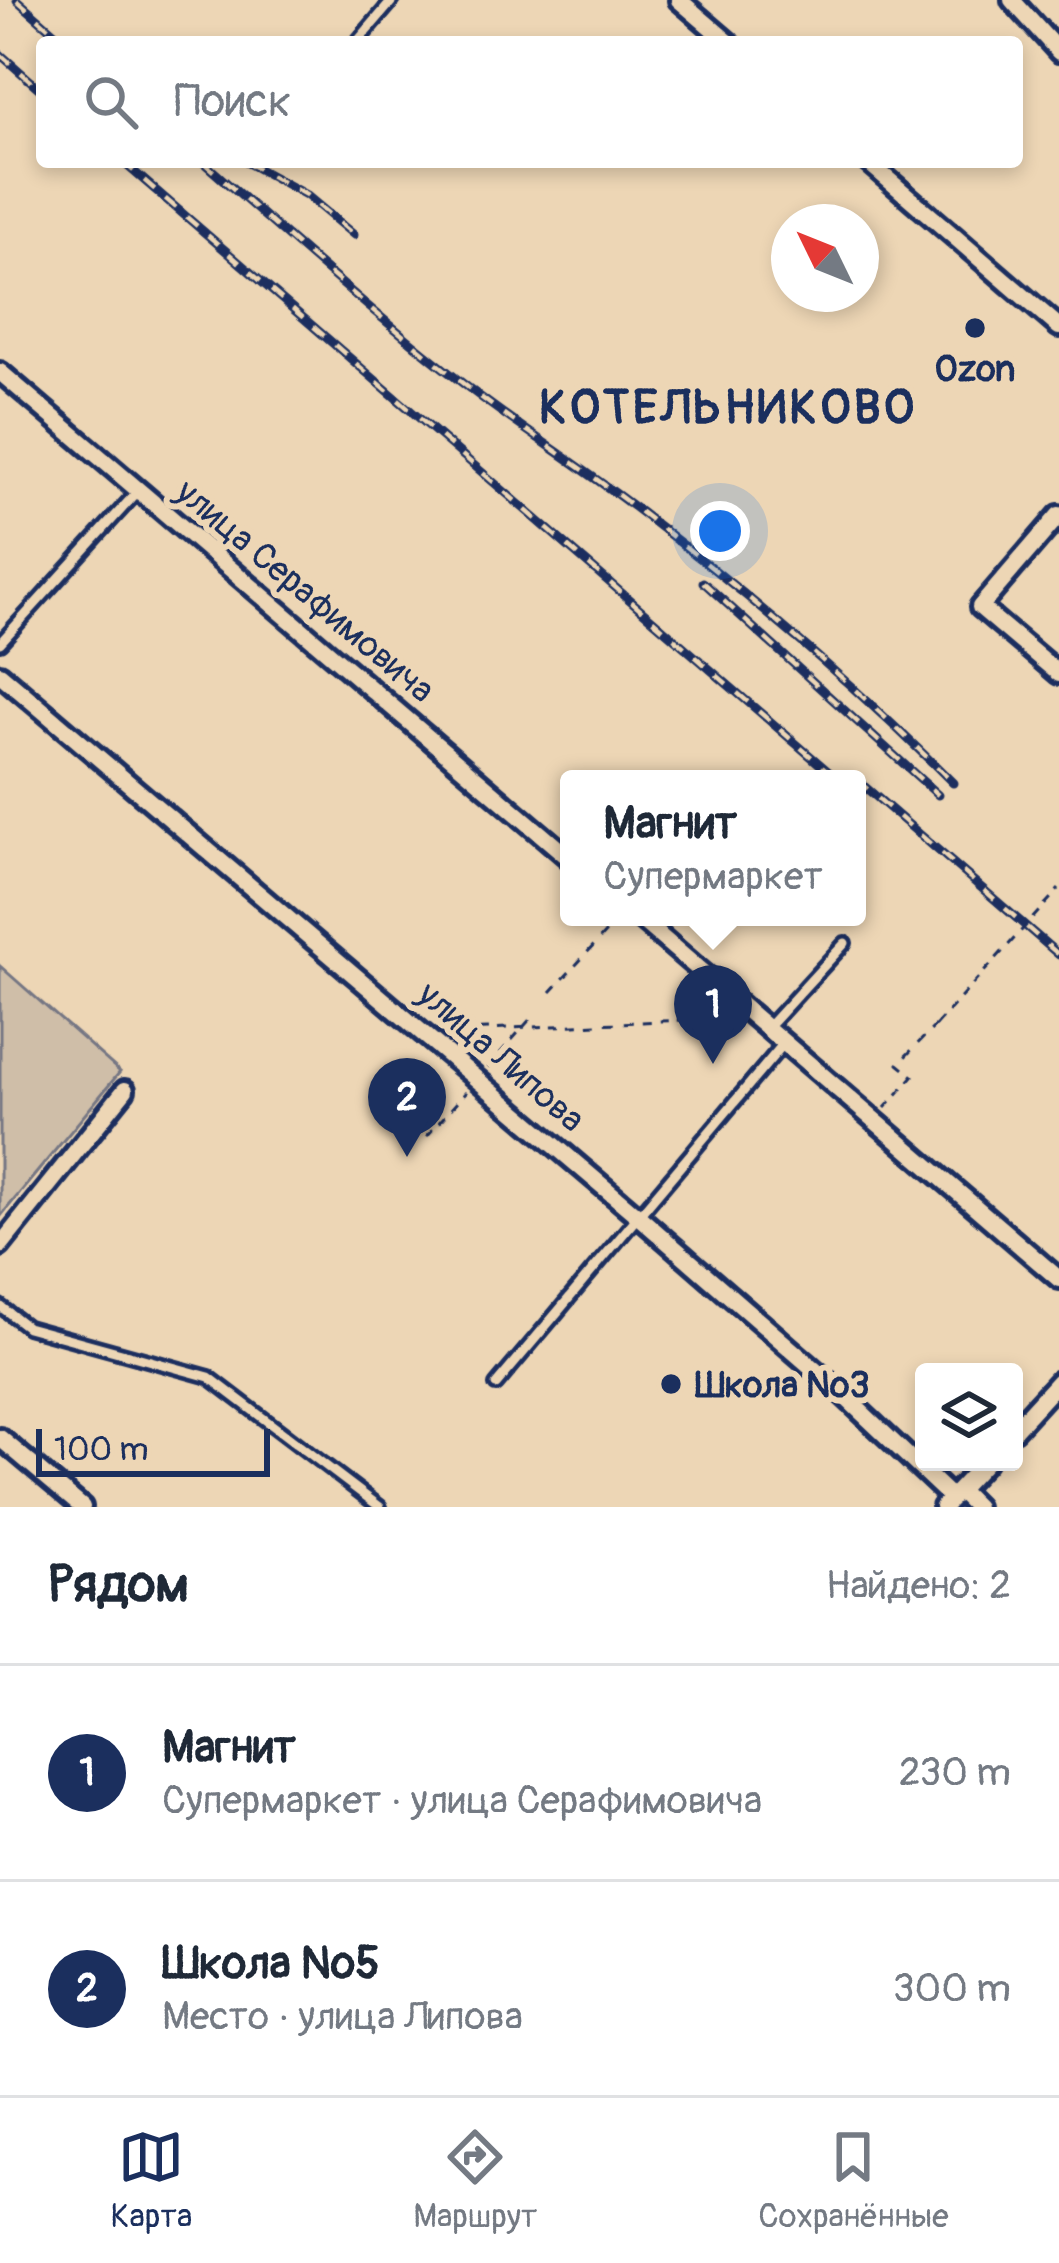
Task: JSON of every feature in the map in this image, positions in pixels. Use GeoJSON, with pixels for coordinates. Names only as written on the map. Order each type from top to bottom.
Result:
{"type":"FeatureCollection","features":[{"type":"Feature","properties":{"kind":"street"},"geometry":{"type":"LineString","coordinates":[[680,0],[721,36]]}},
{"type":"Feature","properties":{"kind":"street"},"geometry":{"type":"LineString","coordinates":[[1012,0],[1059,52]]}},
{"type":"Feature","properties":{"kind":"street"},"geometry":{"type":"LineString","coordinates":[[875,168],[1059,327]]}},
{"type":"Feature","properties":{"kind":"street","name":"улица Серафимовича"},"geometry":{"type":"LineString","coordinates":[[0,373],[560,850]]}},
{"type":"Feature","properties":{"kind":"street"},"geometry":{"type":"LineString","coordinates":[[1059,515],[980,607],[1059,674]]}},
{"type":"Feature","properties":{"kind":"street","name":"улица Липова"},"geometry":{"type":"LineString","coordinates":[[0,674],[639,1217],[839,1391],[951,1498],[976,1507]]}},
{"type":"Feature","properties":{"kind":"street"},"geometry":{"type":"LineString","coordinates":[[649,926],[1059,1279]]}},
{"type":"Feature","properties":{"kind":"street"},"geometry":{"type":"LineString","coordinates":[[0,1246],[125,1090]]}},
{"type":"Feature","properties":{"kind":"street"},"geometry":{"type":"LineString","coordinates":[[1023,1420],[1059,1381]]}},
{"type":"Feature","properties":{"kind":"street"},"geometry":{"type":"LineString","coordinates":[[0,1438],[82,1507]]}},
{"type":"Feature","properties":{"kind":"street"},"geometry":{"type":"LineString","coordinates":[[951,1498],[976,1471]]}},
{"type":"Feature","properties":{"kind":"lane"},"geometry":{"type":"LineString","coordinates":[[362,36],[393,0]]}},
{"type":"Feature","properties":{"kind":"lane"},"geometry":{"type":"LineString","coordinates":[[0,643],[138,490]]}},
{"type":"Feature","properties":{"kind":"lane"},"geometry":{"type":"LineString","coordinates":[[768,1027],[844,943]]}},
{"type":"Feature","properties":{"kind":"lane"},"geometry":{"type":"LineString","coordinates":[[496,1384],[785,1042]]}},
{"type":"Feature","properties":{"kind":"lane"},"geometry":{"type":"LineString","coordinates":[[0,1306],[27,1327],[209,1377],[380,1507]]}},
{"type":"Feature","properties":{"kind":"path"},"geometry":{"type":"LineString","coordinates":[[876,1118],[913,1076],[898,1064],[1059,889]]}},
{"type":"Feature","properties":{"kind":"path"},"geometry":{"type":"LineString","coordinates":[[551,992],[612,926]]}},
{"type":"Feature","properties":{"kind":"path"},"geometry":{"type":"LineString","coordinates":[[424,1032],[731,1018]]}},
{"type":"Feature","properties":{"kind":"shaded area"},"geometry":{"type":"Polygon","coordinates":[[[0,966],[120,1072],[0,1217],[0,966]]]}},
{"type":"Feature","properties":{"kind":"railway"},"geometry":{"type":"LineString","coordinates":[[17,0],[58,36]]}},
{"type":"Feature","properties":{"kind":"railway"},"geometry":{"type":"LineString","coordinates":[[0,54],[36,86]]}},
{"type":"Feature","properties":{"kind":"railway"},"geometry":{"type":"LineString","coordinates":[[130,168],[827,770]]}},
{"type":"Feature","properties":{"kind":"railway"},"geometry":{"type":"LineString","coordinates":[[210,168],[439,365],[629,503],[769,614],[953,783]]}},
{"type":"Feature","properties":{"kind":"railway"},"geometry":{"type":"LineString","coordinates":[[257,168],[306,195],[354,235]]}},
{"type":"Feature","properties":{"kind":"railway"},"geometry":{"type":"LineString","coordinates":[[703,582],[938,795]]}},
{"type":"Feature","properties":{"kind":"railway"},"geometry":{"type":"LineString","coordinates":[[866,788],[1059,955]]}},
{"type":"Feature","properties":{"kind":"place","name":"Ozon"},"geometry":{"type":"Point","coordinates":[975,328]}},
{"type":"Feature","properties":{"kind":"place","name":"Магнит"},"geometry":{"type":"Point","coordinates":[713,1064]}},
{"type":"Feature","properties":{"kind":"place","name":"Школа №5"},"geometry":{"type":"Point","coordinates":[407,1157]}},
{"type":"Feature","properties":{"kind":"place","name":"Школа №3"},"geometry":{"type":"Point","coordinates":[671,1384]}},
{"type":"Feature","properties":{"kind":"district","name":"КОТЕЛЬНИКОВО"},"geometry":{"type":"Point","coordinates":[728,406]}}]}
